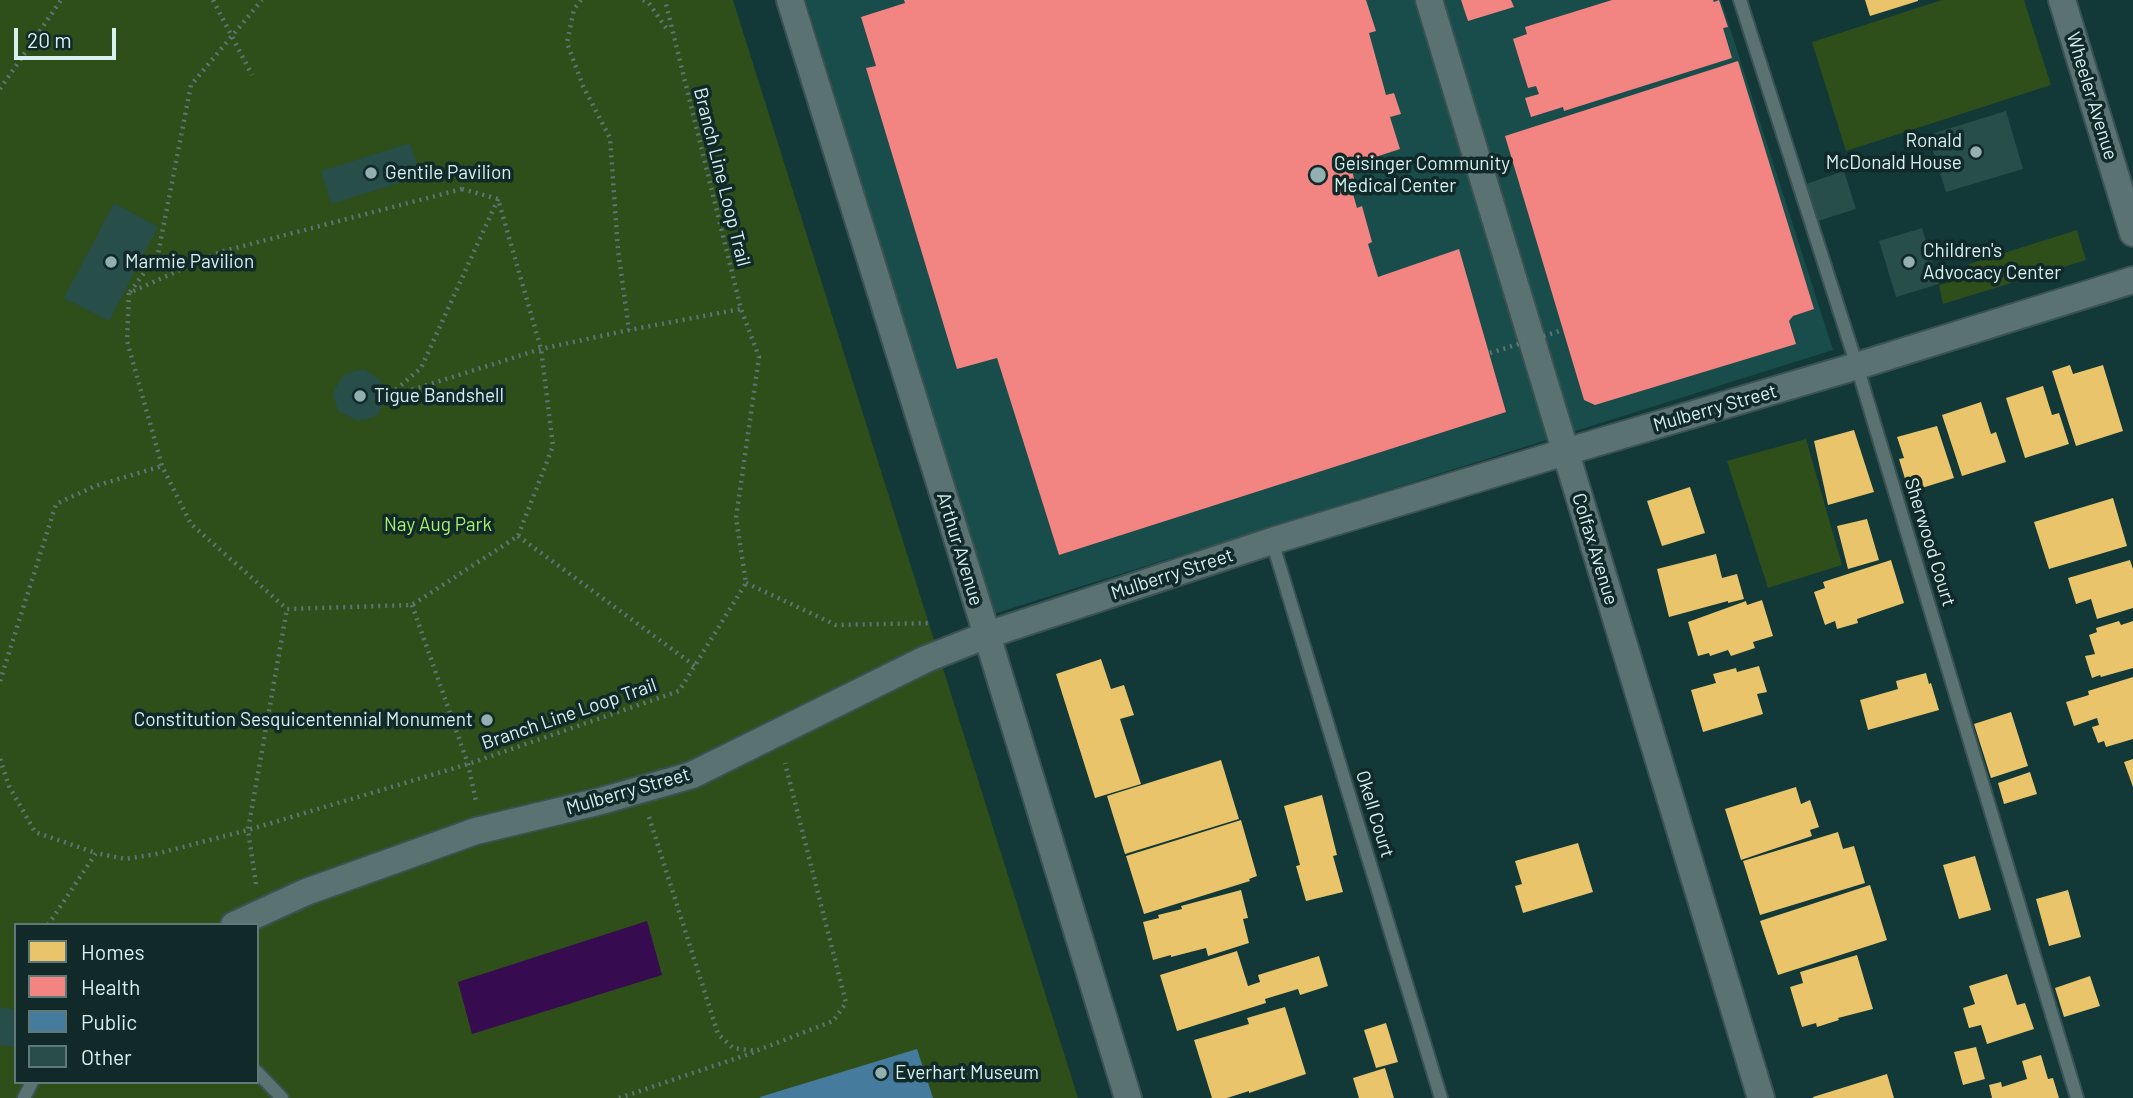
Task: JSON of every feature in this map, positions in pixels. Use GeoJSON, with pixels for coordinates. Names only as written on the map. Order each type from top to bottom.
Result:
{"type":"FeatureCollection","features":[{"type":"Feature","properties":{"kind":"street","name":"Arthur Avenue"},"geometry":{"type":"LineString","coordinates":[[790,0],[1128,1098]]}},
{"type":"Feature","properties":{"kind":"street","name":"Colfax Avenue"},"geometry":{"type":"LineString","coordinates":[[1429,0],[1761,1098]]}},
{"type":"Feature","properties":{"kind":"street","name":"Wheeler Avenue"},"geometry":{"type":"LineString","coordinates":[[2062,0],[2133,233]]}},
{"type":"Feature","properties":{"kind":"street","name":"Mulberry Street"},"geometry":{"type":"LineString","coordinates":[[238,923],[306,892],[482,830],[692,775],[985,628],[2133,281]]}},
{"type":"Feature","properties":{"kind":"lane","name":"Sherwood Court"},"geometry":{"type":"LineString","coordinates":[[1740,0],[1857,366],[2077,1098]]}},
{"type":"Feature","properties":{"kind":"lane","name":"Okell Court"},"geometry":{"type":"LineString","coordinates":[[1272,541],[1441,1098]]}},
{"type":"Feature","properties":{"kind":"lane"},"geometry":{"type":"LineString","coordinates":[[259,1074],[282,1098]]}},
{"type":"Feature","properties":{"kind":"path"},"geometry":{"type":"LineString","coordinates":[[0,89],[61,0]]}},
{"type":"Feature","properties":{"kind":"path"},"geometry":{"type":"LineString","coordinates":[[213,0],[252,75]]}},
{"type":"Feature","properties":{"kind":"path"},"geometry":{"type":"LineString","coordinates":[[262,0],[191,85],[158,254],[129,293],[127,341],[162,466],[191,524],[287,609],[412,605],[518,536],[553,446],[541,349],[498,199]]}},
{"type":"Feature","properties":{"kind":"path"},"geometry":{"type":"LineString","coordinates":[[581,0],[575,9],[567,43],[583,86],[610,138],[618,250],[629,330]]}},
{"type":"Feature","properties":{"kind":"path"},"geometry":{"type":"LineString","coordinates":[[643,0],[648,2],[672,35]]}},
{"type":"Feature","properties":{"kind":"path","name":"Branch Line Loop Trail"},"geometry":{"type":"LineString","coordinates":[[0,759],[9,786],[35,832],[96,853],[125,859],[156,854],[248,830],[468,764],[679,691],[746,583],[736,518],[760,357],[741,309],[665,0]]}},
{"type":"Feature","properties":{"kind":"path"},"geometry":{"type":"LineString","coordinates":[[129,293],[220,252],[462,188],[498,199]]}},
{"type":"Feature","properties":{"kind":"path"},"geometry":{"type":"LineString","coordinates":[[498,199],[421,368],[386,398],[541,349],[741,309]]}},
{"type":"Feature","properties":{"kind":"path"},"geometry":{"type":"LineString","coordinates":[[1490,353],[1563,330]]}},
{"type":"Feature","properties":{"kind":"path"},"geometry":{"type":"LineString","coordinates":[[0,681],[56,505],[95,486],[162,466]]}},
{"type":"Feature","properties":{"kind":"path"},"geometry":{"type":"LineString","coordinates":[[518,536],[695,667]]}},
{"type":"Feature","properties":{"kind":"path"},"geometry":{"type":"LineString","coordinates":[[746,583],[836,625],[985,628]]}},
{"type":"Feature","properties":{"kind":"path"},"geometry":{"type":"LineString","coordinates":[[412,605],[468,764],[482,830]]}},
{"type":"Feature","properties":{"kind":"path"},"geometry":{"type":"LineString","coordinates":[[260,913],[248,830],[287,609]]}},
{"type":"Feature","properties":{"kind":"path"},"geometry":{"type":"LineString","coordinates":[[0,662],[6,658]]}},
{"type":"Feature","properties":{"kind":"path"},"geometry":{"type":"LineString","coordinates":[[619,1098],[834,1021],[846,1003],[777,732]]}},
{"type":"Feature","properties":{"kind":"path"},"geometry":{"type":"LineString","coordinates":[[640,789],[718,1034],[733,1048],[756,1051]]}},
{"type":"Feature","properties":{"kind":"path"},"geometry":{"type":"LineString","coordinates":[[49,923],[96,853]]}},
{"type":"Feature","properties":{"kind":"shaded area","name":"Geisinger Community Medical Center"},"geometry":{"type":"Polygon","coordinates":[[[806,0],[1721,0],[1833,350],[990,615],[806,0]]]}},
{"type":"Feature","properties":{"kind":"shaded area"},"geometry":{"type":"Polygon","coordinates":[[[647,921],[662,975],[472,1034],[458,982],[647,921]]]}},
{"type":"Feature","properties":{"kind":"green space","name":"Nay Aug Park"},"geometry":{"type":"Polygon","coordinates":[[[0,0],[733,0],[1078,1098],[0,1098],[0,0]]]}},
{"type":"Feature","properties":{"kind":"green space"},"geometry":{"type":"Polygon","coordinates":[[[1942,0],[2024,0],[2051,85],[1846,151],[1812,42],[1942,0]]]}},
{"type":"Feature","properties":{"kind":"green space"},"geometry":{"type":"Polygon","coordinates":[[[2077,230],[2086,260],[1943,304],[1939,285],[1972,276],[1969,264],[2077,230]]]}},
{"type":"Feature","properties":{"kind":"green space"},"geometry":{"type":"Polygon","coordinates":[[[1806,439],[1842,565],[1768,588],[1727,461],[1806,439]]]}},
{"type":"Feature","properties":{"kind":"building: Homes"},"geometry":{"type":"Polygon","coordinates":[[[1865,0],[1918,0],[1918,1],[1870,16],[1865,0]]]}},
{"type":"Feature","properties":{"kind":"building: Homes"},"geometry":{"type":"Polygon","coordinates":[[[2070,365],[2073,374],[2103,365],[2123,431],[2076,446],[2052,371],[2070,365]]]}},
{"type":"Feature","properties":{"kind":"building: Homes"},"geometry":{"type":"Polygon","coordinates":[[[2043,386],[2052,415],[2059,413],[2069,444],[2025,458],[2006,398],[2043,386]]]}},
{"type":"Feature","properties":{"kind":"building: Homes"},"geometry":{"type":"Polygon","coordinates":[[[1981,402],[1991,434],[1996,432],[2006,462],[1962,476],[1942,415],[1981,402]]]}},
{"type":"Feature","properties":{"kind":"building: Homes"},"geometry":{"type":"Polygon","coordinates":[[[1937,426],[1954,478],[1909,492],[1899,459],[1904,458],[1897,437],[1937,426]]]}},
{"type":"Feature","properties":{"kind":"building: Homes"},"geometry":{"type":"Polygon","coordinates":[[[1854,430],[1874,492],[1828,505],[1814,441],[1854,430]]]}},
{"type":"Feature","properties":{"kind":"building: Homes"},"geometry":{"type":"Polygon","coordinates":[[[1690,487],[1705,533],[1662,546],[1647,501],[1690,487]]]}},
{"type":"Feature","properties":{"kind":"building: Homes"},"geometry":{"type":"Polygon","coordinates":[[[2113,498],[2127,546],[2049,569],[2034,522],[2113,498]]]}},
{"type":"Feature","properties":{"kind":"building: Homes"},"geometry":{"type":"Polygon","coordinates":[[[1867,519],[1879,560],[1848,569],[1837,526],[1867,519]]]}},
{"type":"Feature","properties":{"kind":"building: Homes"},"geometry":{"type":"Polygon","coordinates":[[[1716,554],[1722,578],[1737,574],[1744,599],[1669,617],[1657,569],[1716,554]]]}},
{"type":"Feature","properties":{"kind":"building: Homes"},"geometry":{"type":"Polygon","coordinates":[[[1891,560],[1904,603],[1837,629],[1835,621],[1825,625],[1814,592],[1825,588],[1823,582],[1891,560]]]}},
{"type":"Feature","properties":{"kind":"building: Homes"},"geometry":{"type":"Polygon","coordinates":[[[2130,560],[2133,569],[2133,608],[2097,619],[2091,599],[2076,604],[2068,578],[2130,560]]]}},
{"type":"Feature","properties":{"kind":"building: Homes"},"geometry":{"type":"Polygon","coordinates":[[[1762,600],[1773,636],[1753,642],[1755,648],[1731,656],[1728,650],[1710,656],[1709,653],[1698,656],[1688,622],[1746,601],[1747,605],[1762,600]]]}},
{"type":"Feature","properties":{"kind":"building: Homes"},"geometry":{"type":"Polygon","coordinates":[[[2119,621],[2121,625],[2133,621],[2133,668],[2092,678],[2085,656],[2095,654],[2089,635],[2097,632],[2096,628],[2119,621]]]}},
{"type":"Feature","properties":{"kind":"building: Homes"},"geometry":{"type":"Polygon","coordinates":[[[1101,659],[1111,689],[1124,685],[1134,715],[1120,719],[1141,784],[1095,798],[1056,674],[1101,659]]]}},
{"type":"Feature","properties":{"kind":"building: Homes"},"geometry":{"type":"Polygon","coordinates":[[[1759,666],[1767,692],[1757,694],[1763,714],[1703,732],[1691,690],[1716,683],[1713,674],[1736,668],[1737,672],[1759,666]]]}},
{"type":"Feature","properties":{"kind":"building: Homes"},"geometry":{"type":"Polygon","coordinates":[[[1926,673],[1939,710],[1868,730],[1860,700],[1898,689],[1896,681],[1926,673]]]}},
{"type":"Feature","properties":{"kind":"building: Homes"},"geometry":{"type":"Polygon","coordinates":[[[2133,677],[2133,739],[2106,747],[2104,741],[2098,743],[2092,727],[2099,725],[2097,718],[2074,726],[2066,702],[2089,695],[2088,691],[2133,677]]]}},
{"type":"Feature","properties":{"kind":"building: Homes"},"geometry":{"type":"Polygon","coordinates":[[[2011,712],[2028,766],[1991,778],[1974,724],[2011,712]]]}},
{"type":"Feature","properties":{"kind":"building: Homes"},"geometry":{"type":"Polygon","coordinates":[[[2133,759],[2133,787],[2124,762],[2133,759]]]}},
{"type":"Feature","properties":{"kind":"building: Homes"},"geometry":{"type":"Polygon","coordinates":[[[1221,760],[1239,819],[1125,854],[1107,796],[1221,760]]]}},
{"type":"Feature","properties":{"kind":"building: Homes"},"geometry":{"type":"Polygon","coordinates":[[[2030,772],[2037,794],[2004,804],[1998,783],[2030,772]]]}},
{"type":"Feature","properties":{"kind":"building: Homes"},"geometry":{"type":"Polygon","coordinates":[[[1796,787],[1801,804],[1810,800],[1819,827],[1810,830],[1812,836],[1741,860],[1725,809],[1796,787]]]}},
{"type":"Feature","properties":{"kind":"building: Homes"},"geometry":{"type":"Polygon","coordinates":[[[1322,795],[1337,855],[1333,856],[1343,892],[1306,901],[1296,866],[1300,865],[1284,806],[1322,795]]]}},
{"type":"Feature","properties":{"kind":"building: Homes"},"geometry":{"type":"Polygon","coordinates":[[[1241,820],[1257,876],[1249,879],[1250,881],[1144,914],[1126,856],[1241,820]]]}},
{"type":"Feature","properties":{"kind":"building: Homes"},"geometry":{"type":"Polygon","coordinates":[[[1838,832],[1843,849],[1854,846],[1865,883],[1760,915],[1743,861],[1838,832]]]}},
{"type":"Feature","properties":{"kind":"building: Homes"},"geometry":{"type":"Polygon","coordinates":[[[1578,843],[1593,892],[1523,913],[1515,886],[1522,884],[1515,861],[1578,843]]]}},
{"type":"Feature","properties":{"kind":"building: Homes"},"geometry":{"type":"Polygon","coordinates":[[[1975,856],[1991,910],[1959,919],[1943,865],[1975,856]]]}},
{"type":"Feature","properties":{"kind":"building: Homes"},"geometry":{"type":"Polygon","coordinates":[[[1870,885],[1887,940],[1778,975],[1760,921],[1870,885]]]}},
{"type":"Feature","properties":{"kind":"building: Homes"},"geometry":{"type":"Polygon","coordinates":[[[1241,890],[1248,918],[1243,919],[1249,943],[1208,956],[1206,948],[1153,960],[1143,922],[1182,909],[1181,906],[1241,890]]]}},
{"type":"Feature","properties":{"kind":"building: Homes"},"geometry":{"type":"Polygon","coordinates":[[[2068,890],[2081,937],[2049,946],[2036,899],[2068,890]]]}},
{"type":"Feature","properties":{"kind":"building: Homes"},"geometry":{"type":"Polygon","coordinates":[[[1237,951],[1248,986],[1260,982],[1258,975],[1319,956],[1328,986],[1300,995],[1298,989],[1265,999],[1266,1003],[1177,1031],[1160,975],[1237,951]]]}},
{"type":"Feature","properties":{"kind":"building: Homes"},"geometry":{"type":"Polygon","coordinates":[[[1857,955],[1873,1009],[1838,1018],[1839,1020],[1817,1027],[1816,1023],[1802,1027],[1790,987],[1803,983],[1800,972],[1857,955]]]}},
{"type":"Feature","properties":{"kind":"building: Homes"},"geometry":{"type":"Polygon","coordinates":[[[2007,974],[2017,1005],[2025,1003],[2034,1029],[1987,1044],[1981,1025],[1969,1028],[1963,1008],[1975,1004],[1969,986],[2007,974]]]}},
{"type":"Feature","properties":{"kind":"building: Homes"},"geometry":{"type":"Polygon","coordinates":[[[2090,976],[2100,1006],[2064,1017],[2055,988],[2090,976]]]}},
{"type":"Feature","properties":{"kind":"building: Homes"},"geometry":{"type":"Polygon","coordinates":[[[1285,1007],[1306,1074],[1249,1093],[1212,1098],[1194,1040],[1249,1024],[1247,1018],[1285,1007]]]}},
{"type":"Feature","properties":{"kind":"building: Homes"},"geometry":{"type":"Polygon","coordinates":[[[1386,1023],[1398,1062],[1376,1068],[1364,1030],[1386,1023]]]}},
{"type":"Feature","properties":{"kind":"building: Homes"},"geometry":{"type":"Polygon","coordinates":[[[1976,1047],[1985,1079],[1963,1085],[1954,1052],[1976,1047]]]}},
{"type":"Feature","properties":{"kind":"building: Homes"},"geometry":{"type":"Polygon","coordinates":[[[2041,1055],[2048,1079],[2053,1078],[2059,1098],[1992,1098],[1989,1085],[2001,1082],[2002,1087],[2027,1079],[2022,1061],[2041,1055]]]}},
{"type":"Feature","properties":{"kind":"building: Homes"},"geometry":{"type":"Polygon","coordinates":[[[1385,1068],[1394,1098],[1359,1098],[1353,1078],[1385,1068]]]}},
{"type":"Feature","properties":{"kind":"building: Homes"},"geometry":{"type":"Polygon","coordinates":[[[1887,1074],[1894,1098],[1813,1098],[1813,1097],[1887,1074]]]}},
{"type":"Feature","properties":{"kind":"building: Health"},"geometry":{"type":"Polygon","coordinates":[[[904,0],[1366,0],[1376,31],[1369,33],[1386,95],[1394,93],[1401,114],[1390,117],[1400,149],[1351,165],[1357,193],[1353,194],[1357,208],[1362,206],[1372,242],[1368,244],[1378,277],[1459,249],[1506,412],[1059,555],[997,358],[957,369],[866,68],[876,66],[861,17],[905,3],[904,0]]]}},
{"type":"Feature","properties":{"kind":"building: Health"},"geometry":{"type":"Polygon","coordinates":[[[1461,0],[1511,0],[1514,7],[1468,21],[1461,0]]]}},
{"type":"Feature","properties":{"kind":"building: Health"},"geometry":{"type":"Polygon","coordinates":[[[1612,0],[1719,0],[1728,27],[1723,28],[1732,58],[1564,111],[1563,107],[1531,117],[1525,98],[1539,94],[1536,86],[1528,88],[1513,39],[1527,34],[1525,27],[1612,0]]]}},
{"type":"Feature","properties":{"kind":"building: Health"},"geometry":{"type":"Polygon","coordinates":[[[1738,61],[1814,309],[1793,316],[1789,321],[1796,344],[1595,405],[1584,400],[1505,136],[1738,61]]]}},
{"type":"Feature","properties":{"kind":"building: Public","name":"Everhart Museum"},"geometry":{"type":"Polygon","coordinates":[[[917,1049],[933,1098],[760,1098],[760,1097],[917,1049]]]}},
{"type":"Feature","properties":{"kind":"building: Other","name":"Ronald McDonald House"},"geometry":{"type":"Polygon","coordinates":[[[2006,111],[2023,169],[1946,192],[1928,135],[2006,111]]]}},
{"type":"Feature","properties":{"kind":"building: Other","name":"Gentile Pavilion"},"geometry":{"type":"Polygon","coordinates":[[[410,143],[421,176],[332,204],[321,171],[410,143]]]}},
{"type":"Feature","properties":{"kind":"building: Other"},"geometry":{"type":"Polygon","coordinates":[[[1844,171],[1856,209],[1818,221],[1806,184],[1844,171]]]}},
{"type":"Feature","properties":{"kind":"building: Other","name":"Marmie Pavilion"},"geometry":{"type":"Polygon","coordinates":[[[114,203],[158,227],[109,321],[64,298],[114,203]]]}},
{"type":"Feature","properties":{"kind":"building: Other","name":"Children's Advocacy Center"},"geometry":{"type":"Polygon","coordinates":[[[1922,228],[1939,284],[1896,297],[1879,241],[1922,228]]]}},
{"type":"Feature","properties":{"kind":"building: Other","name":"Tigue Bandshell"},"geometry":{"type":"Polygon","coordinates":[[[363,369],[380,380],[386,398],[377,416],[358,421],[338,411],[333,393],[343,375],[363,369]]]}},
{"type":"Feature","properties":{"kind":"building: Other"},"geometry":{"type":"Polygon","coordinates":[[[0,1007],[14,1010],[14,1047],[0,1045],[0,1007]]]}},
{"type":"Feature","properties":{"kind":"place","name":"Ronald McDonald House"},"geometry":{"type":"Point","coordinates":[1976,152]}},
{"type":"Feature","properties":{"kind":"place","name":"Gentile Pavilion"},"geometry":{"type":"Point","coordinates":[371,173]}},
{"type":"Feature","properties":{"kind":"place","name":"Geisinger Community Medical Center"},"geometry":{"type":"Point","coordinates":[1318,175]}},
{"type":"Feature","properties":{"kind":"place","name":"Marmie Pavilion"},"geometry":{"type":"Point","coordinates":[111,262]}},
{"type":"Feature","properties":{"kind":"place","name":"Children's Advocacy Center"},"geometry":{"type":"Point","coordinates":[1909,262]}},
{"type":"Feature","properties":{"kind":"place","name":"Tigue Bandshell"},"geometry":{"type":"Point","coordinates":[360,396]}},
{"type":"Feature","properties":{"kind":"place","name":"Constitution Sesquicentennial Monument"},"geometry":{"type":"Point","coordinates":[487,720]}},
{"type":"Feature","properties":{"kind":"place","name":"Everhart Museum"},"geometry":{"type":"Point","coordinates":[881,1073]}}]}
